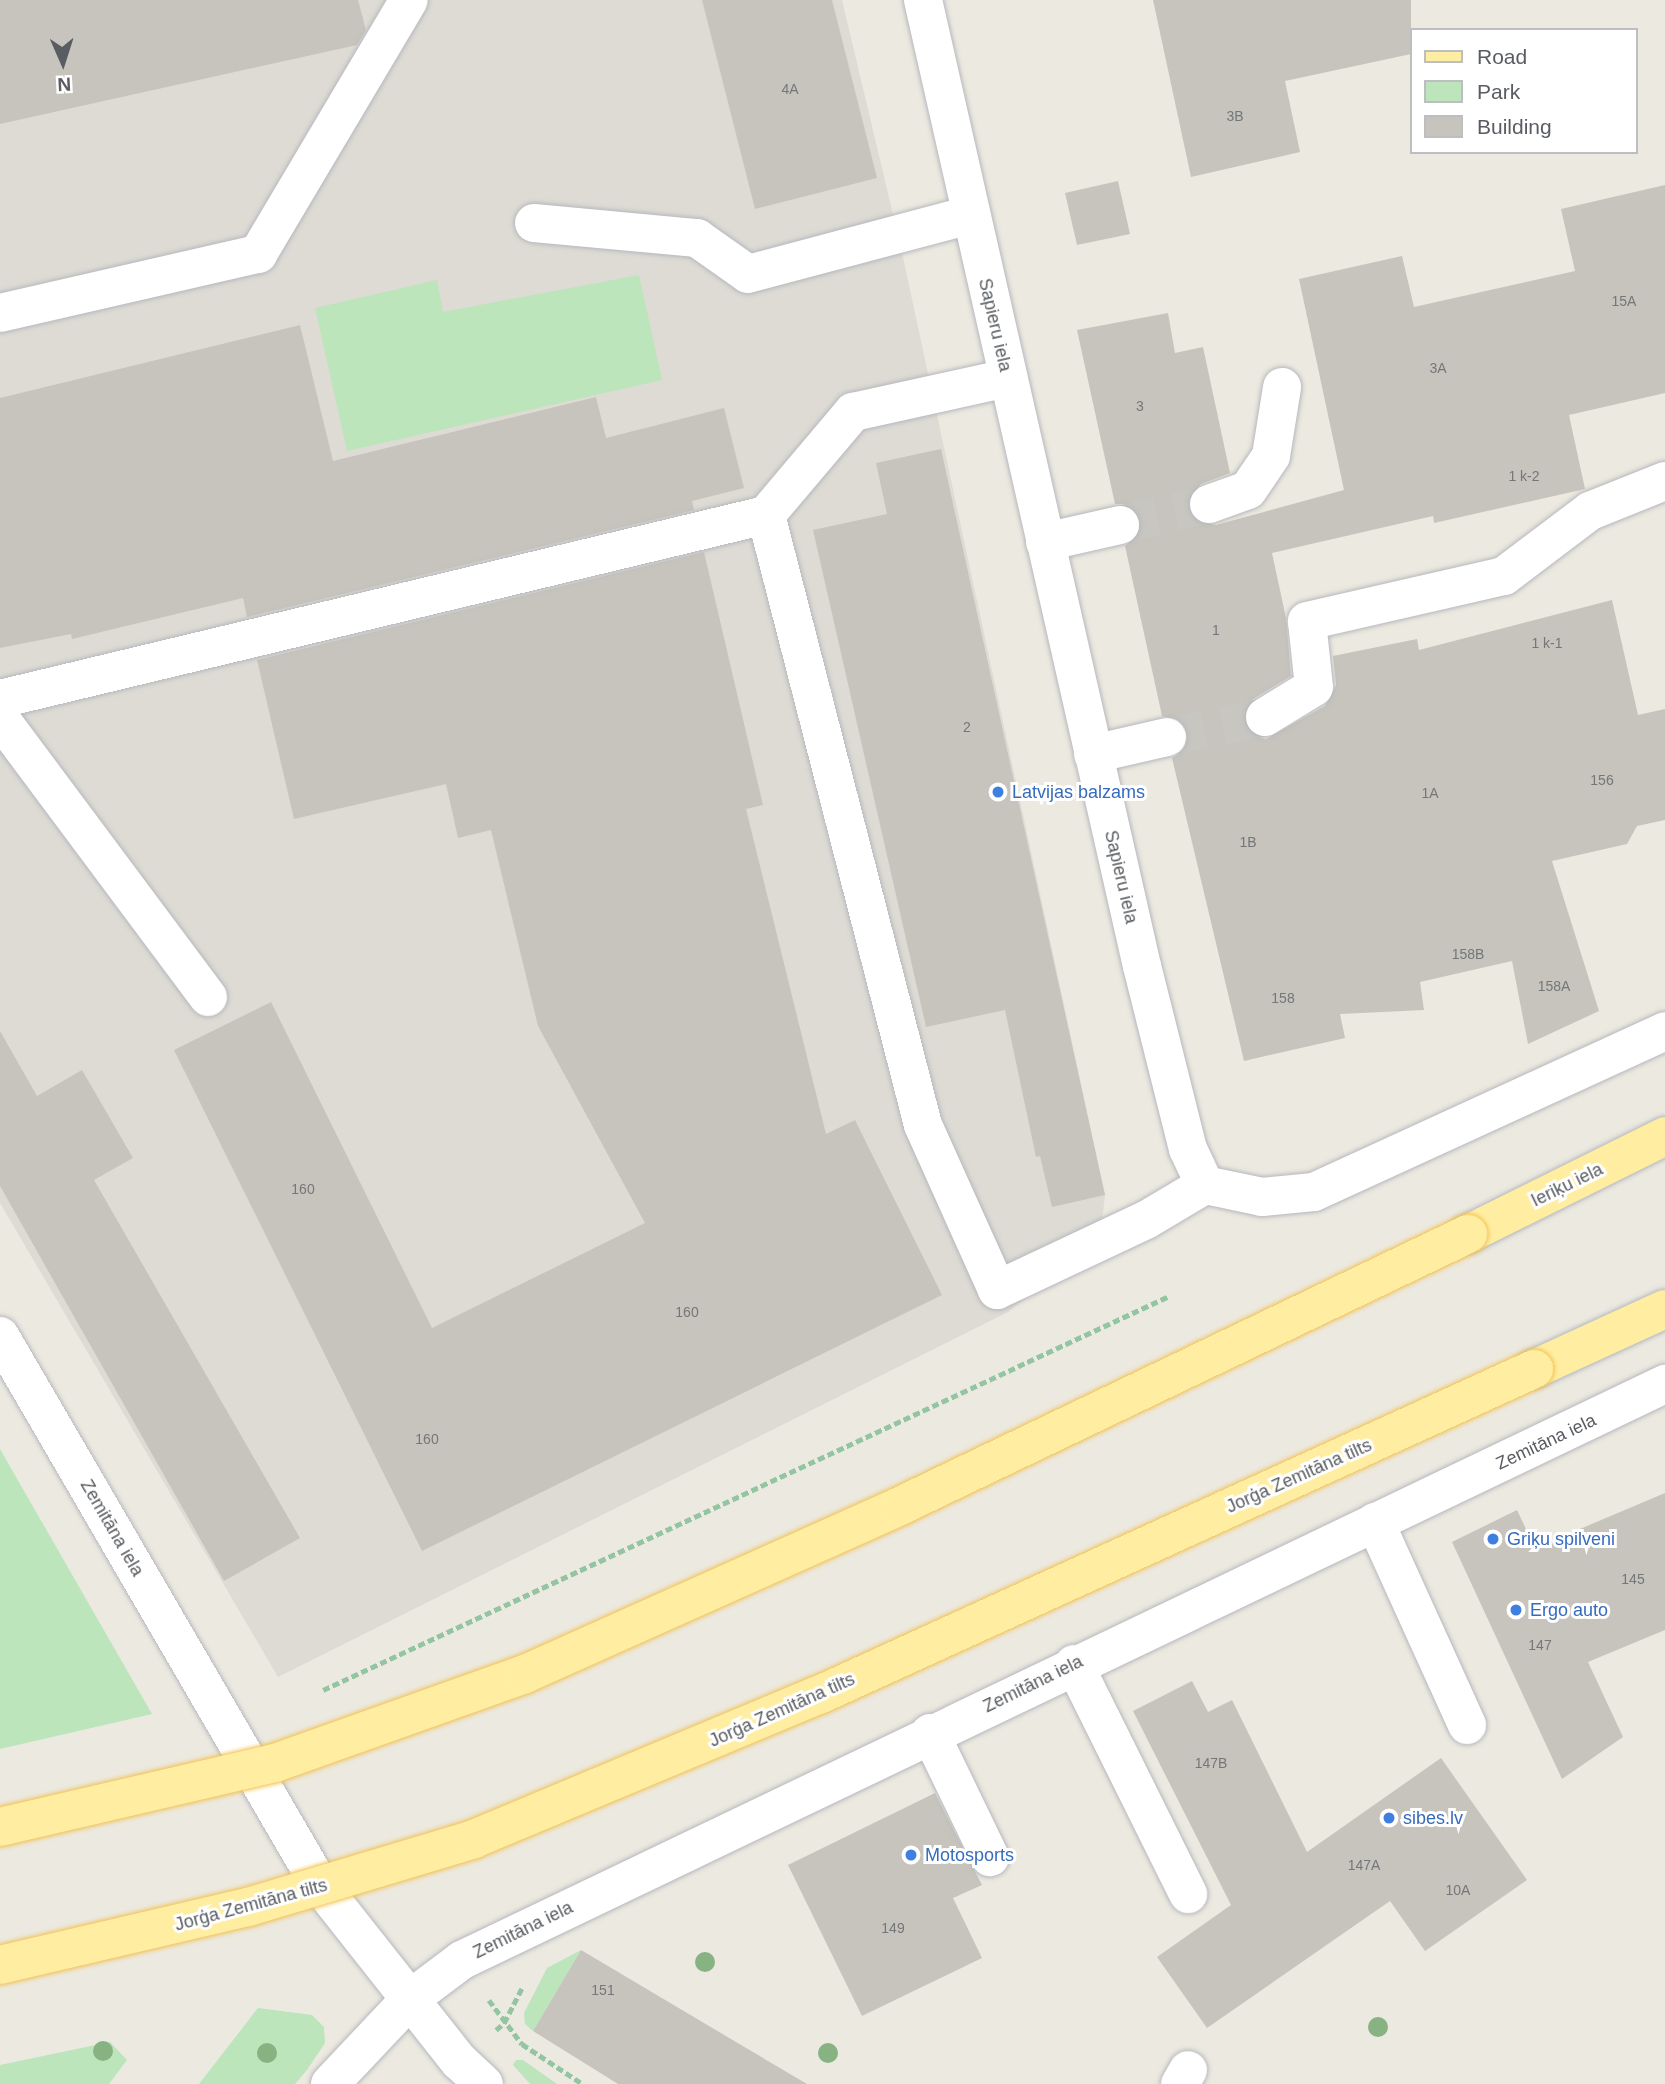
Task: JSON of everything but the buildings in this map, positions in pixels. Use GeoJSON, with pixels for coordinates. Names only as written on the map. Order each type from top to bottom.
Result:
{"type":"FeatureCollection","features":[{"type":"Feature","properties":{"kind":"main road","name":"Ieriķu iela"},"geometry":{"type":"LineString","coordinates":[[0,1827],[275,1763],[526,1674],[900,1506],[1468,1234],[1665,1136]]}},
{"type":"Feature","properties":{"kind":"main road","name":"Jorģa Zemitāna tilts"},"geometry":{"type":"LineString","coordinates":[[0,1965],[248,1907],[474,1839],[819,1695],[1665,1309]]}},
{"type":"Feature","properties":{"kind":"street"},"geometry":{"type":"LineString","coordinates":[[0,313],[258,254],[409,0]]}},
{"type":"Feature","properties":{"kind":"street","name":"Sapieru iela"},"geometry":{"type":"LineString","coordinates":[[923,0],[1093,754],[1188,1149],[1205,1185]]}},
{"type":"Feature","properties":{"kind":"street"},"geometry":{"type":"LineString","coordinates":[[534,223],[697,238],[748,274],[970,215]]}},
{"type":"Feature","properties":{"kind":"street"},"geometry":{"type":"LineString","coordinates":[[0,699],[766,515],[853,412],[1008,379]]}},
{"type":"Feature","properties":{"kind":"street"},"geometry":{"type":"LineString","coordinates":[[1209,504],[1248,490],[1271,456],[1282,387]]}},
{"type":"Feature","properties":{"kind":"street"},"geometry":{"type":"LineString","coordinates":[[1265,718],[1314,687],[1307,621],[1504,576],[1590,511],[1665,481]]}},
{"type":"Feature","properties":{"kind":"street"},"geometry":{"type":"LineString","coordinates":[[766,515],[923,1125],[997,1290],[1146,1220],[1205,1185],[1262,1197],[1314,1192],[1665,1031]]}},
{"type":"Feature","properties":{"kind":"street"},"geometry":{"type":"LineString","coordinates":[[1045,541],[1120,525]]}},
{"type":"Feature","properties":{"kind":"street"},"geometry":{"type":"LineString","coordinates":[[0,718],[208,997]]}},
{"type":"Feature","properties":{"kind":"street"},"geometry":{"type":"LineString","coordinates":[[1093,754],[1167,737]]}},
{"type":"Feature","properties":{"kind":"street","name":"Zemitāna iela"},"geometry":{"type":"LineString","coordinates":[[0,1336],[319,1884],[410,1999],[484,2084]]}},
{"type":"Feature","properties":{"kind":"street","name":"Zemitāna iela"},"geometry":{"type":"LineString","coordinates":[[410,1999],[462,1960],[1074,1664],[1665,1384]]}},
{"type":"Feature","properties":{"kind":"street"},"geometry":{"type":"LineString","coordinates":[[1375,1522],[1467,1725]]}},
{"type":"Feature","properties":{"kind":"street"},"geometry":{"type":"LineString","coordinates":[[1074,1664],[1188,1894]]}},
{"type":"Feature","properties":{"kind":"street"},"geometry":{"type":"LineString","coordinates":[[930,1734],[990,1857]]}},
{"type":"Feature","properties":{"kind":"street"},"geometry":{"type":"LineString","coordinates":[[330,2084],[410,1999]]}},
{"type":"Feature","properties":{"kind":"path"},"geometry":{"type":"LineString","coordinates":[[319,1692],[1169,1296]]}},
{"type":"Feature","properties":{"kind":"path"},"geometry":{"type":"LineString","coordinates":[[462,1960],[522,2044],[583,2084]]}},
{"type":"Feature","properties":{"kind":"shaded area"},"geometry":{"type":"Polygon","coordinates":[[[0,0],[842,0],[901,248],[1105,1195],[1100,1238],[1008,1312],[278,1677],[0,1203],[0,0]]]}},
{"type":"Feature","properties":{"kind":"green space"},"geometry":{"type":"Polygon","coordinates":[[[639,275],[662,380],[347,451],[315,308],[437,280],[443,312],[639,275]]]}},
{"type":"Feature","properties":{"kind":"green space"},"geometry":{"type":"Polygon","coordinates":[[[0,1449],[152,1714],[0,1749],[0,1449]]]}},
{"type":"Feature","properties":{"kind":"green space"},"geometry":{"type":"Polygon","coordinates":[[[581,1950],[533,2031],[525,2024],[524,2013],[547,1968],[581,1950]]]}},
{"type":"Feature","properties":{"kind":"green space"},"geometry":{"type":"Polygon","coordinates":[[[258,2008],[312,2015],[324,2027],[325,2043],[307,2070],[295,2084],[199,2084],[258,2008]]]}},
{"type":"Feature","properties":{"kind":"green space"},"geometry":{"type":"Polygon","coordinates":[[[110,2042],[127,2060],[109,2084],[0,2084],[0,2065],[110,2042]]]}},
{"type":"Feature","properties":{"kind":"green space"},"geometry":{"type":"Polygon","coordinates":[[[516,2060],[523,2060],[557,2084],[530,2084],[513,2065],[516,2060]]]}},
{"type":"Feature","properties":{"kind":"tunnel"},"geometry":{"type":"LineString","coordinates":[[1120,525],[1209,504]]}},
{"type":"Feature","properties":{"kind":"tunnel"},"geometry":{"type":"LineString","coordinates":[[1167,737],[1265,717]]}},
{"type":"Feature","properties":{"kind":"place","name":"Latvijas balzams"},"geometry":{"type":"Point","coordinates":[998,792]}},
{"type":"Feature","properties":{"kind":"place","name":"Griķu spilveni"},"geometry":{"type":"Point","coordinates":[1493,1539]}},
{"type":"Feature","properties":{"kind":"place","name":"Ergo auto"},"geometry":{"type":"Point","coordinates":[1516,1610]}},
{"type":"Feature","properties":{"kind":"place","name":"sibes.lv"},"geometry":{"type":"Point","coordinates":[1389,1818]}},
{"type":"Feature","properties":{"kind":"place","name":"Motosports"},"geometry":{"type":"Point","coordinates":[911,1855]}}]}
